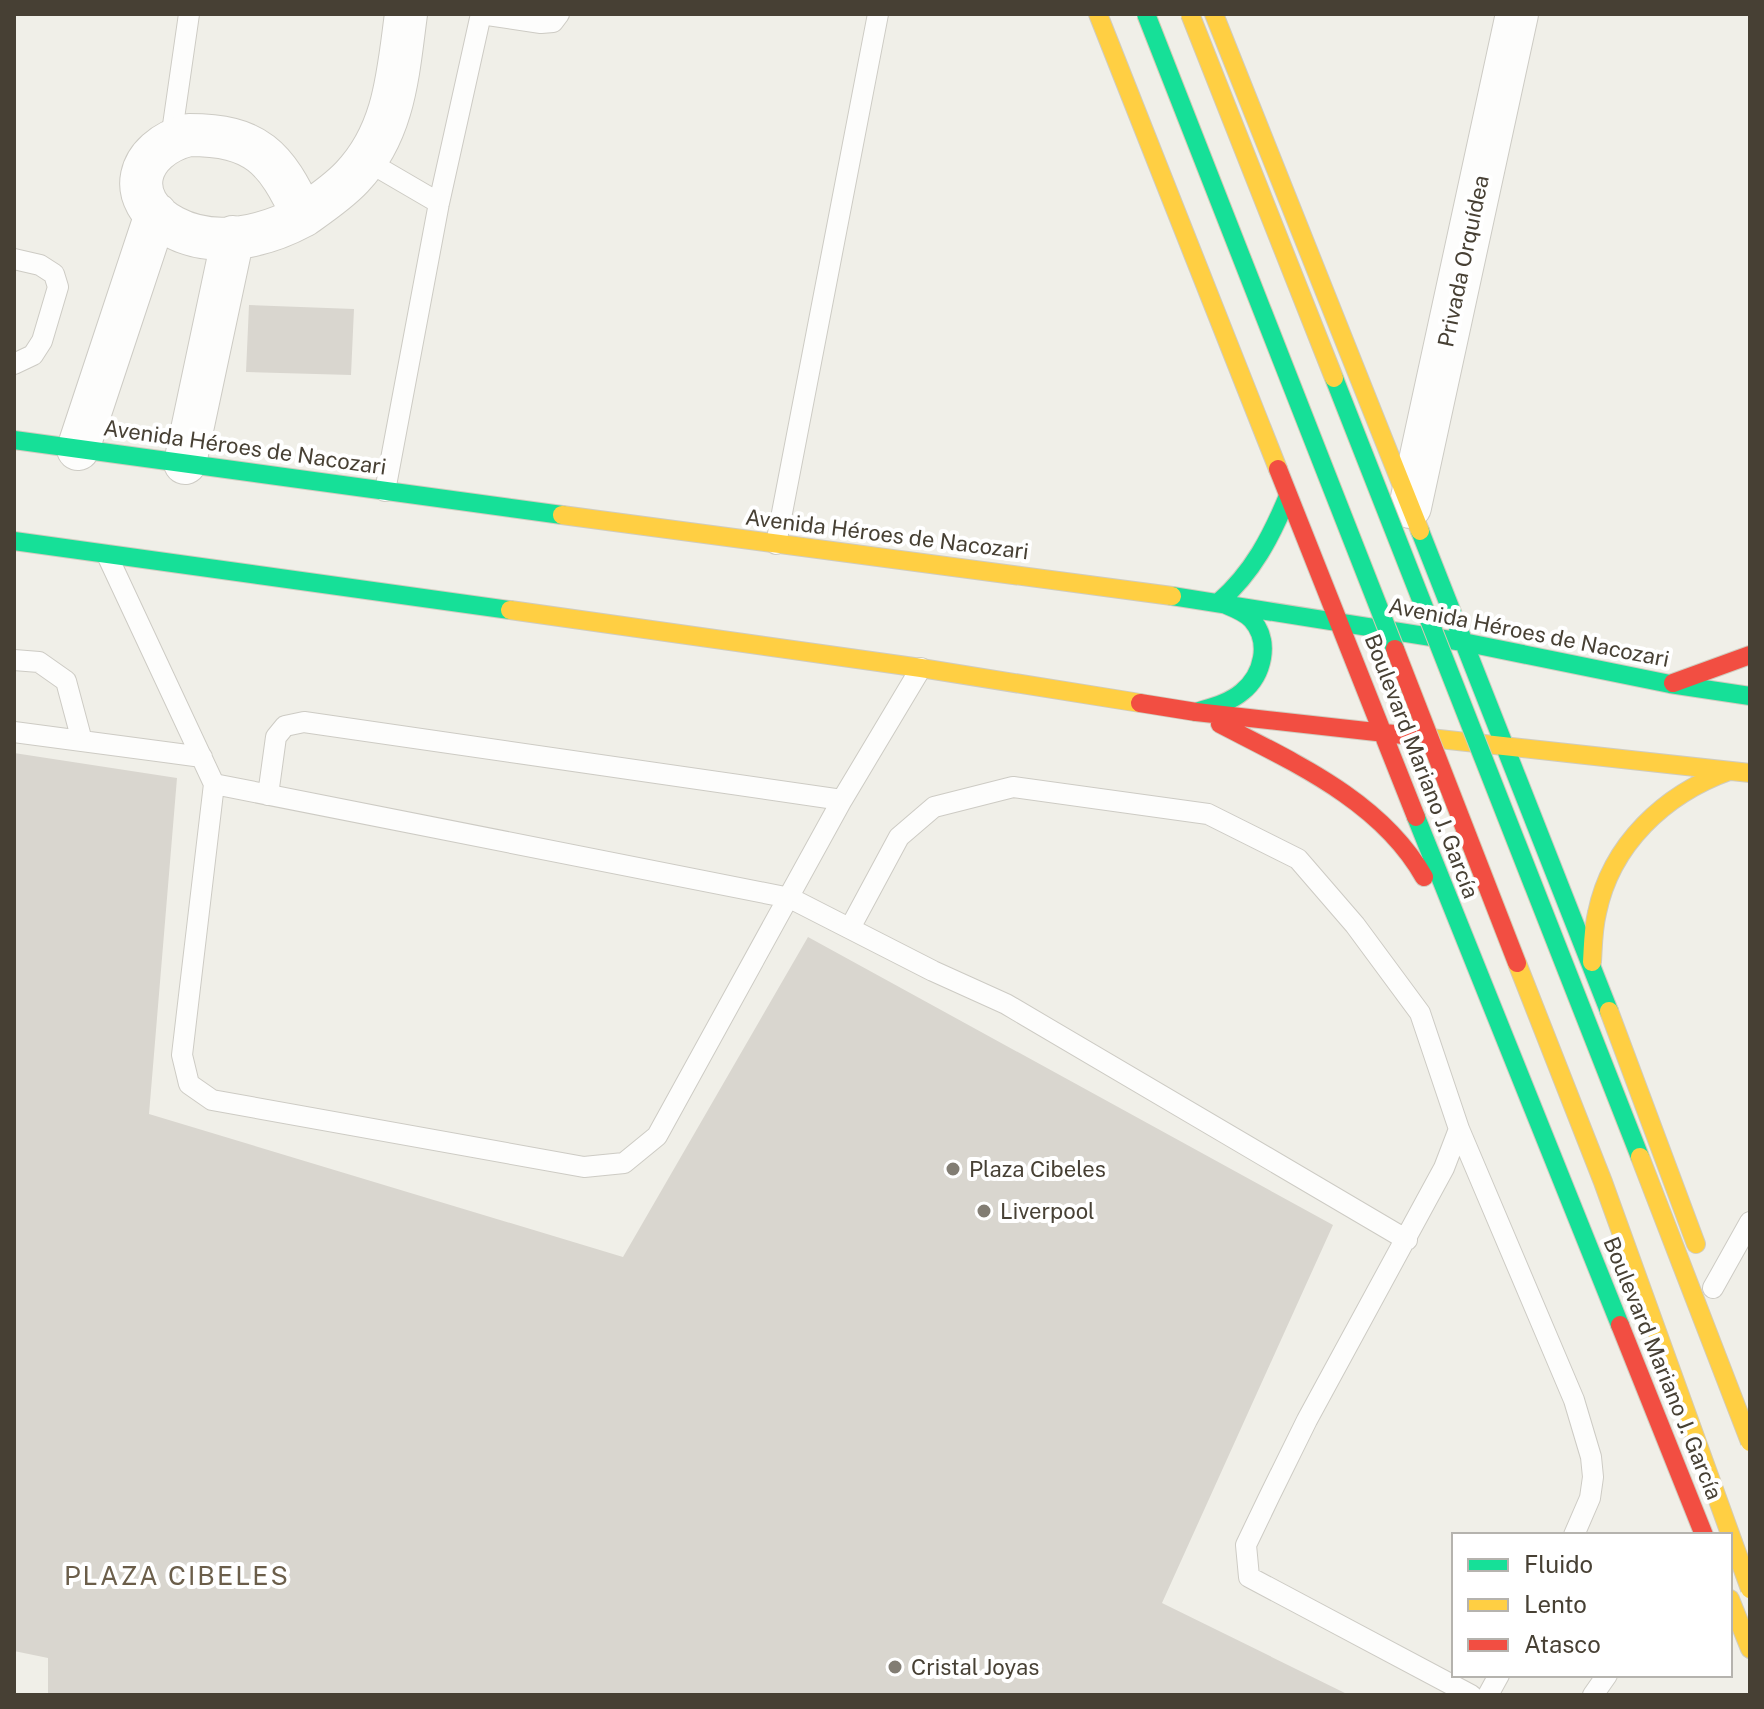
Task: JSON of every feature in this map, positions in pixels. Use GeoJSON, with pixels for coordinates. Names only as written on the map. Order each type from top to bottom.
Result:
{"type":"FeatureCollection","features":[{"type":"Feature","properties":{"kind":"main road","name":"Boulevard Mariano J. García"},"geometry":{"type":"LineString","coordinates":[[1098,14],[1151,106],[1288,496],[1703,1533]]}},
{"type":"Feature","properties":{"kind":"main road"},"geometry":{"type":"LineString","coordinates":[[1146,14],[1603,1182],[1730,1533]]}},
{"type":"Feature","properties":{"kind":"main road"},"geometry":{"type":"LineString","coordinates":[[1190,14],[1495,783],[1750,1442]]}},
{"type":"Feature","properties":{"kind":"main road"},"geometry":{"type":"LineString","coordinates":[[1214,14],[1592,964],[1715,1295]]}},
{"type":"Feature","properties":{"kind":"main road"},"geometry":{"type":"LineString","coordinates":[[1151,106],[1235,67]]}},
{"type":"Feature","properties":{"kind":"main road","name":"Avenida Héroes de Nacozari"},"geometry":{"type":"LineString","coordinates":[[14,440],[1219,602],[1463,642],[1670,684],[1750,696]]}},
{"type":"Feature","properties":{"kind":"main road"},"geometry":{"type":"LineString","coordinates":[[1196,712],[1232,699],[1249,687],[1261,666],[1261,632],[1249,617],[1219,602],[1241,584],[1268,545],[1288,496]]}},
{"type":"Feature","properties":{"kind":"main road"},"geometry":{"type":"LineString","coordinates":[[14,541],[921,668],[1196,712],[1750,773]]}},
{"type":"Feature","properties":{"kind":"main road"},"geometry":{"type":"LineString","coordinates":[[1670,684],[1750,655]]}},
{"type":"Feature","properties":{"kind":"main road"},"geometry":{"type":"LineString","coordinates":[[1196,712],[1348,796],[1403,843],[1468,948]]}},
{"type":"Feature","properties":{"kind":"main road"},"geometry":{"type":"LineString","coordinates":[[1592,964],[1597,907],[1620,854],[1656,810],[1705,778],[1729,771]]}},
{"type":"Feature","properties":{"kind":"main road"},"geometry":{"type":"LineString","coordinates":[[1732,1539],[1750,1589]]}},
{"type":"Feature","properties":{"kind":"main road"},"geometry":{"type":"LineString","coordinates":[[1732,1604],[1750,1649]]}},
{"type":"Feature","properties":{"kind":"street"},"geometry":{"type":"LineString","coordinates":[[303,216],[287,180],[270,161],[249,145],[216,135],[171,139],[150,155],[141,175],[143,191],[156,214],[171,226],[189,234],[214,238],[256,235],[280,228],[303,216],[351,180],[380,139],[392,111],[406,14]]}},
{"type":"Feature","properties":{"kind":"street","name":"Privada Orquídea"},"geometry":{"type":"LineString","coordinates":[[1410,507],[1517,14]]}},
{"type":"Feature","properties":{"kind":"street"},"geometry":{"type":"LineString","coordinates":[[78,449],[156,214]]}},
{"type":"Feature","properties":{"kind":"street"},"geometry":{"type":"LineString","coordinates":[[185,463],[233,237]]}},
{"type":"Feature","properties":{"kind":"lane"},"geometry":{"type":"LineString","coordinates":[[171,139],[189,14]]}},
{"type":"Feature","properties":{"kind":"lane"},"geometry":{"type":"LineString","coordinates":[[385,491],[439,203],[481,14],[541,23],[553,22],[559,14]]}},
{"type":"Feature","properties":{"kind":"lane"},"geometry":{"type":"LineString","coordinates":[[776,544],[878,14]]}},
{"type":"Feature","properties":{"kind":"lane"},"geometry":{"type":"LineString","coordinates":[[367,161],[439,203]]}},
{"type":"Feature","properties":{"kind":"lane"},"geometry":{"type":"LineString","coordinates":[[14,259],[47,269],[54,274],[58,287],[42,341],[33,355],[14,364]]}},
{"type":"Feature","properties":{"kind":"lane"},"geometry":{"type":"LineString","coordinates":[[107,555],[214,784],[182,1055],[189,1084],[212,1100],[584,1167],[624,1163],[657,1136],[842,800],[921,668]]}},
{"type":"Feature","properties":{"kind":"lane"},"geometry":{"type":"LineString","coordinates":[[14,660],[39,662],[66,681],[82,741]]}},
{"type":"Feature","properties":{"kind":"lane"},"geometry":{"type":"LineString","coordinates":[[268,795],[276,737],[285,726],[304,722],[842,800]]}},
{"type":"Feature","properties":{"kind":"lane"},"geometry":{"type":"LineString","coordinates":[[14,732],[202,757]]}},
{"type":"Feature","properties":{"kind":"lane"},"geometry":{"type":"LineString","coordinates":[[214,784],[790,898],[933,971],[1006,1004],[1407,1240]]}},
{"type":"Feature","properties":{"kind":"lane"},"geometry":{"type":"LineString","coordinates":[[850,928],[899,837],[934,807],[1013,787],[1208,814],[1298,859],[1355,925],[1420,1013],[1459,1129],[1579,1414],[1593,1477],[1590,1498],[1575,1533]]}},
{"type":"Feature","properties":{"kind":"lane"},"geometry":{"type":"LineString","coordinates":[[1459,1129],[1444,1168],[1307,1420],[1246,1545],[1249,1577],[1471,1695]]}},
{"type":"Feature","properties":{"kind":"lane"},"geometry":{"type":"LineString","coordinates":[[1715,1295],[1750,1222]]}},
{"type":"Feature","properties":{"kind":"lane"},"geometry":{"type":"LineString","coordinates":[[1707,1533],[1739,1513]]}},
{"type":"Feature","properties":{"kind":"lane"},"geometry":{"type":"LineString","coordinates":[[1488,1695],[1498,1677]]}},
{"type":"Feature","properties":{"kind":"lane"},"geometry":{"type":"LineString","coordinates":[[1593,1695],[1606,1677]]}},
{"type":"Feature","properties":{"kind":"building"},"geometry":{"type":"Polygon","coordinates":[[[249,305],[354,309],[351,375],[246,372],[249,305]]]}},
{"type":"Feature","properties":{"kind":"building","name":"Plaza Cibeles"},"geometry":{"type":"Polygon","coordinates":[[[14,753],[177,778],[149,1114],[623,1257],[808,937],[1333,1225],[1162,1603],[1349,1695],[48,1695],[48,1658],[14,1651],[14,753]]]}},
{"type":"Feature","properties":{"kind":"traffic: fast"},"geometry":{"type":"LineString","coordinates":[[1146,14],[1395,649]]}},
{"type":"Feature","properties":{"kind":"traffic: fast"},"geometry":{"type":"LineString","coordinates":[[1334,378],[1640,1157]]}},
{"type":"Feature","properties":{"kind":"traffic: fast"},"geometry":{"type":"LineString","coordinates":[[14,440],[562,515]]}},
{"type":"Feature","properties":{"kind":"traffic: fast"},"geometry":{"type":"LineString","coordinates":[[1196,712],[1237,696],[1249,685],[1259,668],[1263,648],[1258,629],[1245,614],[1219,602],[1242,579],[1260,553],[1288,496]]}},
{"type":"Feature","properties":{"kind":"traffic: fast"},"geometry":{"type":"LineString","coordinates":[[1420,531],[1609,1011]]}},
{"type":"Feature","properties":{"kind":"traffic: fast"},"geometry":{"type":"LineString","coordinates":[[14,541],[510,610]]}},
{"type":"Feature","properties":{"kind":"traffic: fast"},"geometry":{"type":"LineString","coordinates":[[1172,596],[1463,642],[1670,684],[1750,696]]}},
{"type":"Feature","properties":{"kind":"traffic: fast"},"geometry":{"type":"LineString","coordinates":[[1416,817],[1620,1325]]}},
{"type":"Feature","properties":{"kind":"traffic: slow"},"geometry":{"type":"LineString","coordinates":[[1098,14],[1278,469]]}},
{"type":"Feature","properties":{"kind":"traffic: slow"},"geometry":{"type":"LineString","coordinates":[[1190,14],[1334,378]]}},
{"type":"Feature","properties":{"kind":"traffic: slow"},"geometry":{"type":"LineString","coordinates":[[1214,14],[1420,531]]}},
{"type":"Feature","properties":{"kind":"traffic: slow"},"geometry":{"type":"LineString","coordinates":[[562,515],[1172,596]]}},
{"type":"Feature","properties":{"kind":"traffic: slow"},"geometry":{"type":"LineString","coordinates":[[510,610],[921,668],[1140,703]]}},
{"type":"Feature","properties":{"kind":"traffic: slow"},"geometry":{"type":"LineString","coordinates":[[1430,738],[1750,773]]}},
{"type":"Feature","properties":{"kind":"traffic: slow"},"geometry":{"type":"LineString","coordinates":[[1592,962],[1595,925],[1604,888],[1628,844],[1644,825],[1683,793],[1729,771]]}},
{"type":"Feature","properties":{"kind":"traffic: slow"},"geometry":{"type":"LineString","coordinates":[[1517,963],[1603,1182],[1730,1533]]}},
{"type":"Feature","properties":{"kind":"traffic: slow"},"geometry":{"type":"LineString","coordinates":[[1609,1011],[1696,1244]]}},
{"type":"Feature","properties":{"kind":"traffic: slow"},"geometry":{"type":"LineString","coordinates":[[1640,1157],[1750,1442]]}},
{"type":"Feature","properties":{"kind":"traffic: slow"},"geometry":{"type":"LineString","coordinates":[[1732,1539],[1750,1589]]}},
{"type":"Feature","properties":{"kind":"traffic: slow"},"geometry":{"type":"LineString","coordinates":[[1732,1604],[1750,1649]]}},
{"type":"Feature","properties":{"kind":"traffic: jam"},"geometry":{"type":"LineString","coordinates":[[1278,469],[1416,817]]}},
{"type":"Feature","properties":{"kind":"traffic: jam"},"geometry":{"type":"LineString","coordinates":[[1395,649],[1517,963]]}},
{"type":"Feature","properties":{"kind":"traffic: jam"},"geometry":{"type":"LineString","coordinates":[[1673,683],[1750,655]]}},
{"type":"Feature","properties":{"kind":"traffic: jam"},"geometry":{"type":"LineString","coordinates":[[1140,703],[1430,738]]}},
{"type":"Feature","properties":{"kind":"traffic: jam"},"geometry":{"type":"LineString","coordinates":[[1220,724],[1306,770],[1360,805],[1406,850],[1424,877]]}},
{"type":"Feature","properties":{"kind":"traffic: jam"},"geometry":{"type":"LineString","coordinates":[[1620,1325],[1703,1533]]}},
{"type":"Feature","properties":{"kind":"place","name":"Plaza Cibeles"},"geometry":{"type":"Point","coordinates":[953,1169]}},
{"type":"Feature","properties":{"kind":"place","name":"Liverpool"},"geometry":{"type":"Point","coordinates":[984,1211]}},
{"type":"Feature","properties":{"kind":"place","name":"Cristal Joyas"},"geometry":{"type":"Point","coordinates":[895,1667]}},
{"type":"Feature","properties":{"kind":"district","name":"PLAZA CIBELES"},"geometry":{"type":"Point","coordinates":[177,1575]}}]}
